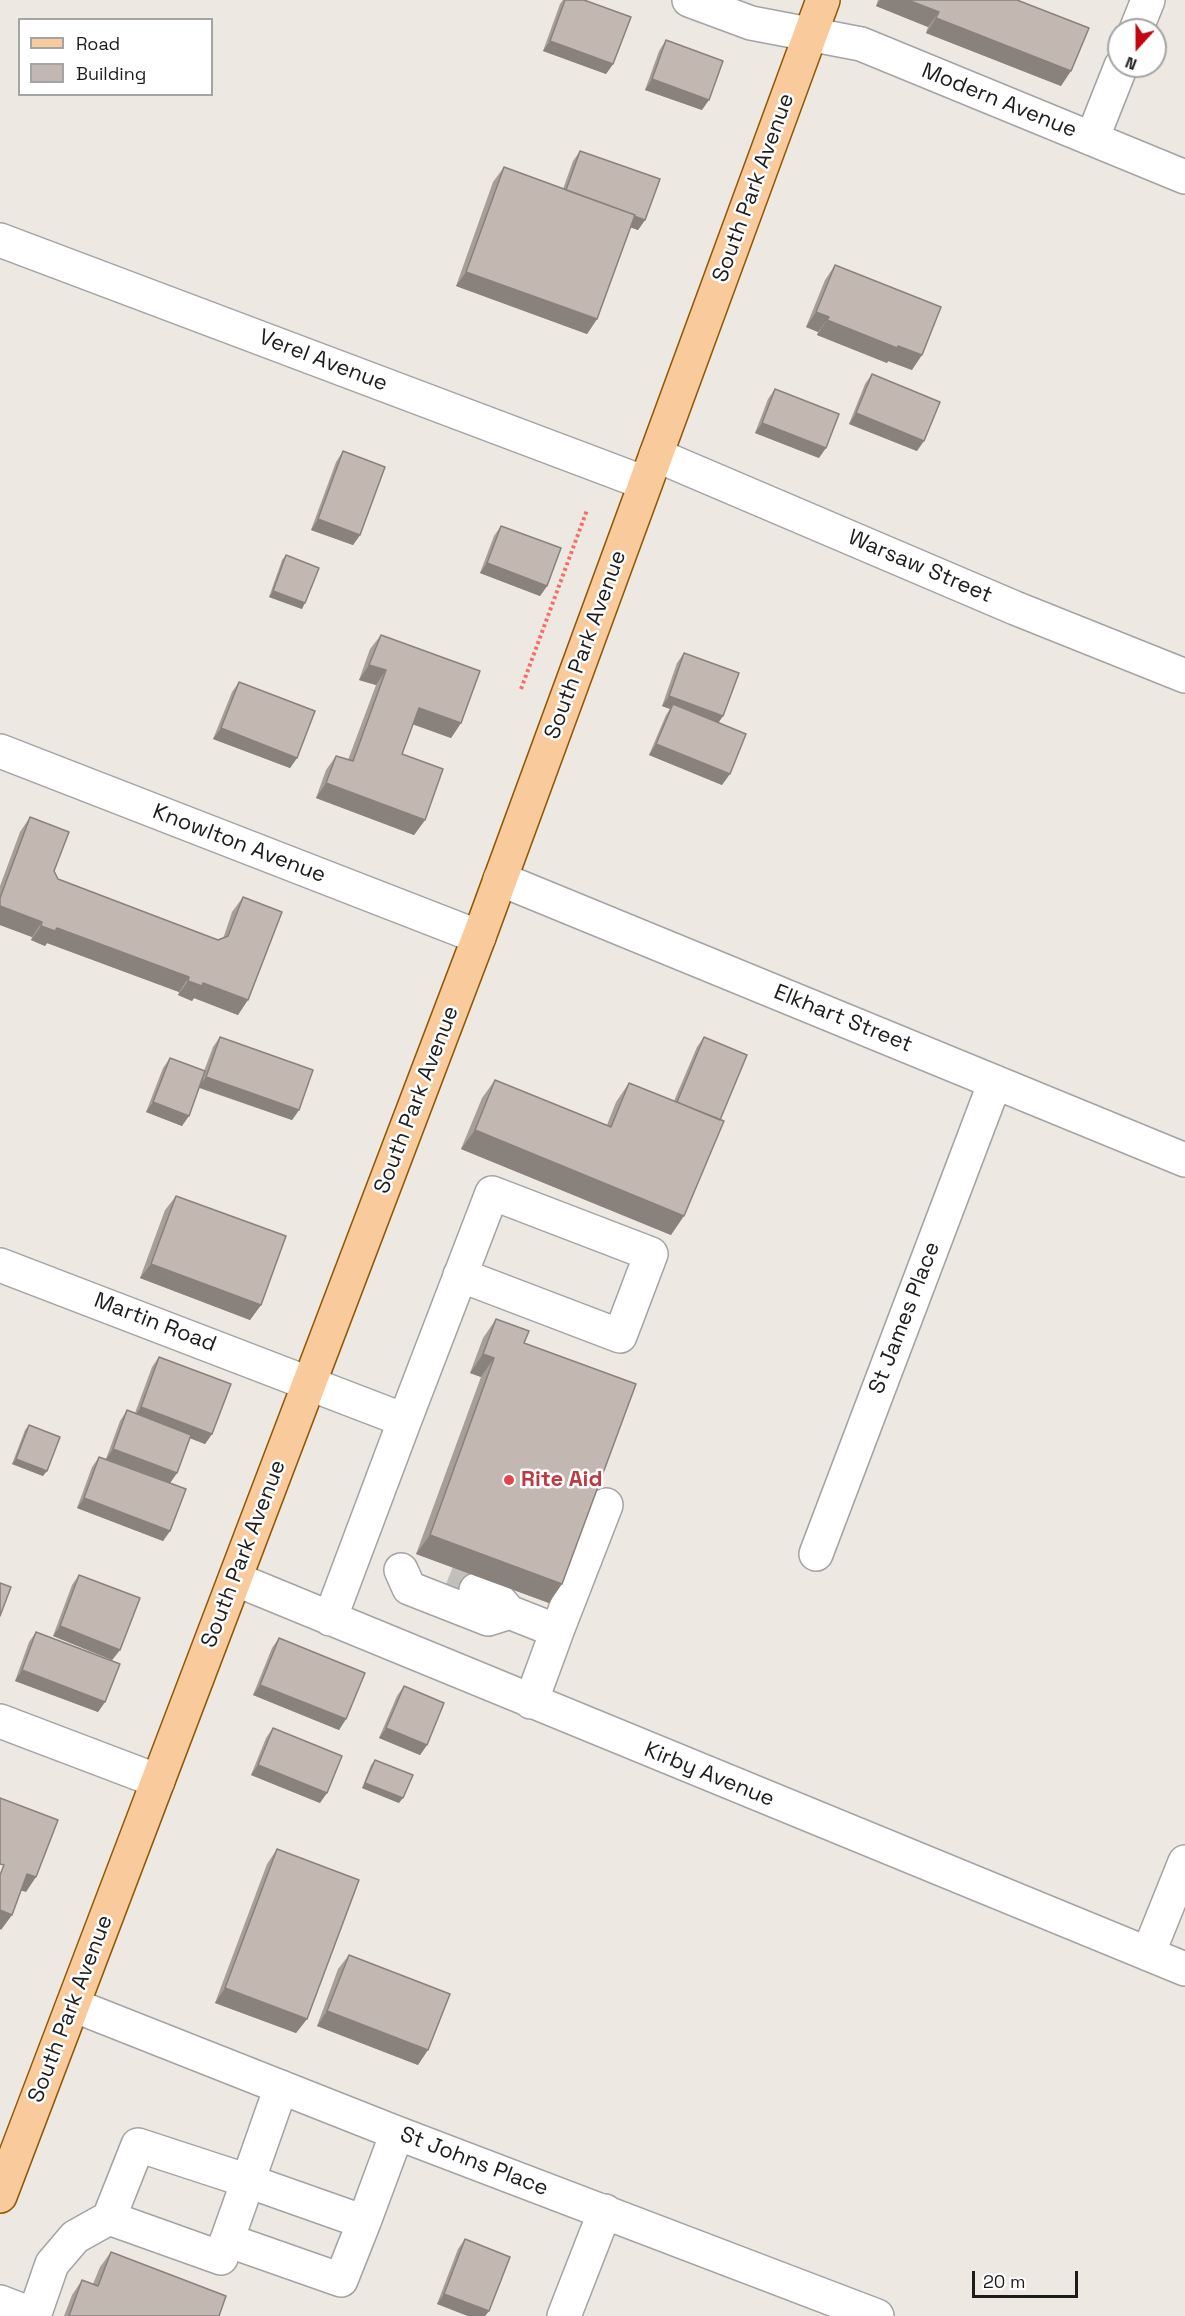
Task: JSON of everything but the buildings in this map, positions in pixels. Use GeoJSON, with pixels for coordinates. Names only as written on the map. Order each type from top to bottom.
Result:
{"type":"FeatureCollection","features":[{"type":"Feature","properties":{"kind":"main road","name":"South Park Avenue"},"geometry":{"type":"LineString","coordinates":[[1,2189],[479,937],[823,0]]}},
{"type":"Feature","properties":{"kind":"street","name":"Modern Avenue"},"geometry":{"type":"LineString","coordinates":[[689,0],[751,23],[861,44],[1185,177]]}},
{"type":"Feature","properties":{"kind":"street"},"geometry":{"type":"LineString","coordinates":[[1141,18],[1148,0]]}},
{"type":"Feature","properties":{"kind":"street"},"geometry":{"type":"LineString","coordinates":[[1092,139],[1116,78]]}},
{"type":"Feature","properties":{"kind":"street","name":"Verel Avenue"},"geometry":{"type":"LineString","coordinates":[[0,240],[651,469]]}},
{"type":"Feature","properties":{"kind":"street","name":"Warsaw Street"},"geometry":{"type":"LineString","coordinates":[[651,469],[1015,608],[1185,676]]}},
{"type":"Feature","properties":{"kind":"street","name":"Knowlton Avenue"},"geometry":{"type":"LineString","coordinates":[[0,751],[479,937]]}},
{"type":"Feature","properties":{"kind":"street","name":"Elkhart Street"},"geometry":{"type":"LineString","coordinates":[[500,879],[1185,1160]]}},
{"type":"Feature","properties":{"kind":"street","name":"St James Place"},"geometry":{"type":"LineString","coordinates":[[816,1554],[995,1082]]}},
{"type":"Feature","properties":{"kind":"street"},"geometry":{"type":"LineString","coordinates":[[330,1619],[404,1420],[492,1192],[651,1254],[620,1336],[460,1275]]}},
{"type":"Feature","properties":{"kind":"street","name":"Martin Road"},"geometry":{"type":"LineString","coordinates":[[0,1265],[404,1420]]}},
{"type":"Feature","properties":{"kind":"street"},"geometry":{"type":"LineString","coordinates":[[531,1702],[606,1505]]}},
{"type":"Feature","properties":{"kind":"street"},"geometry":{"type":"LineString","coordinates":[[354,1553],[401,1570],[421,1568],[497,1598],[508,1612],[557,1631]]}},
{"type":"Feature","properties":{"kind":"street"},"geometry":{"type":"LineString","coordinates":[[401,1570],[410,1588],[488,1619],[508,1612]]}},
{"type":"Feature","properties":{"kind":"street","name":"Kirby Avenue"},"geometry":{"type":"LineString","coordinates":[[235,1579],[1185,1969]]}},
{"type":"Feature","properties":{"kind":"street"},"geometry":{"type":"LineString","coordinates":[[0,1721],[158,1781]]}},
{"type":"Feature","properties":{"kind":"street"},"geometry":{"type":"LineString","coordinates":[[1148,1954],[1185,1862]]}},
{"type":"Feature","properties":{"kind":"street","name":"St Johns Place"},"geometry":{"type":"LineString","coordinates":[[73,2005],[397,2133],[877,2316]]}},
{"type":"Feature","properties":{"kind":"street"},"geometry":{"type":"LineString","coordinates":[[109,2218],[220,2258],[281,2087]]}},
{"type":"Feature","properties":{"kind":"street"},"geometry":{"type":"LineString","coordinates":[[226,2240],[341,2280],[397,2133]]}},
{"type":"Feature","properties":{"kind":"street"},"geometry":{"type":"LineString","coordinates":[[0,2302],[34,2315],[52,2264],[75,2237],[109,2218],[138,2145],[364,2222]]}},
{"type":"Feature","properties":{"kind":"street"},"geometry":{"type":"LineString","coordinates":[[564,2316],[605,2211]]}},
{"type":"Feature","properties":{"kind":"path"},"geometry":{"type":"LineString","coordinates":[[522,689],[587,510]]}},
{"type":"Feature","properties":{"kind":"tunnel"},"geometry":{"type":"LineString","coordinates":[[448,1579],[476,1590]]}},
{"type":"Feature","properties":{"kind":"place","name":"Rite Aid"},"geometry":{"type":"Point","coordinates":[509,1480]}}]}
